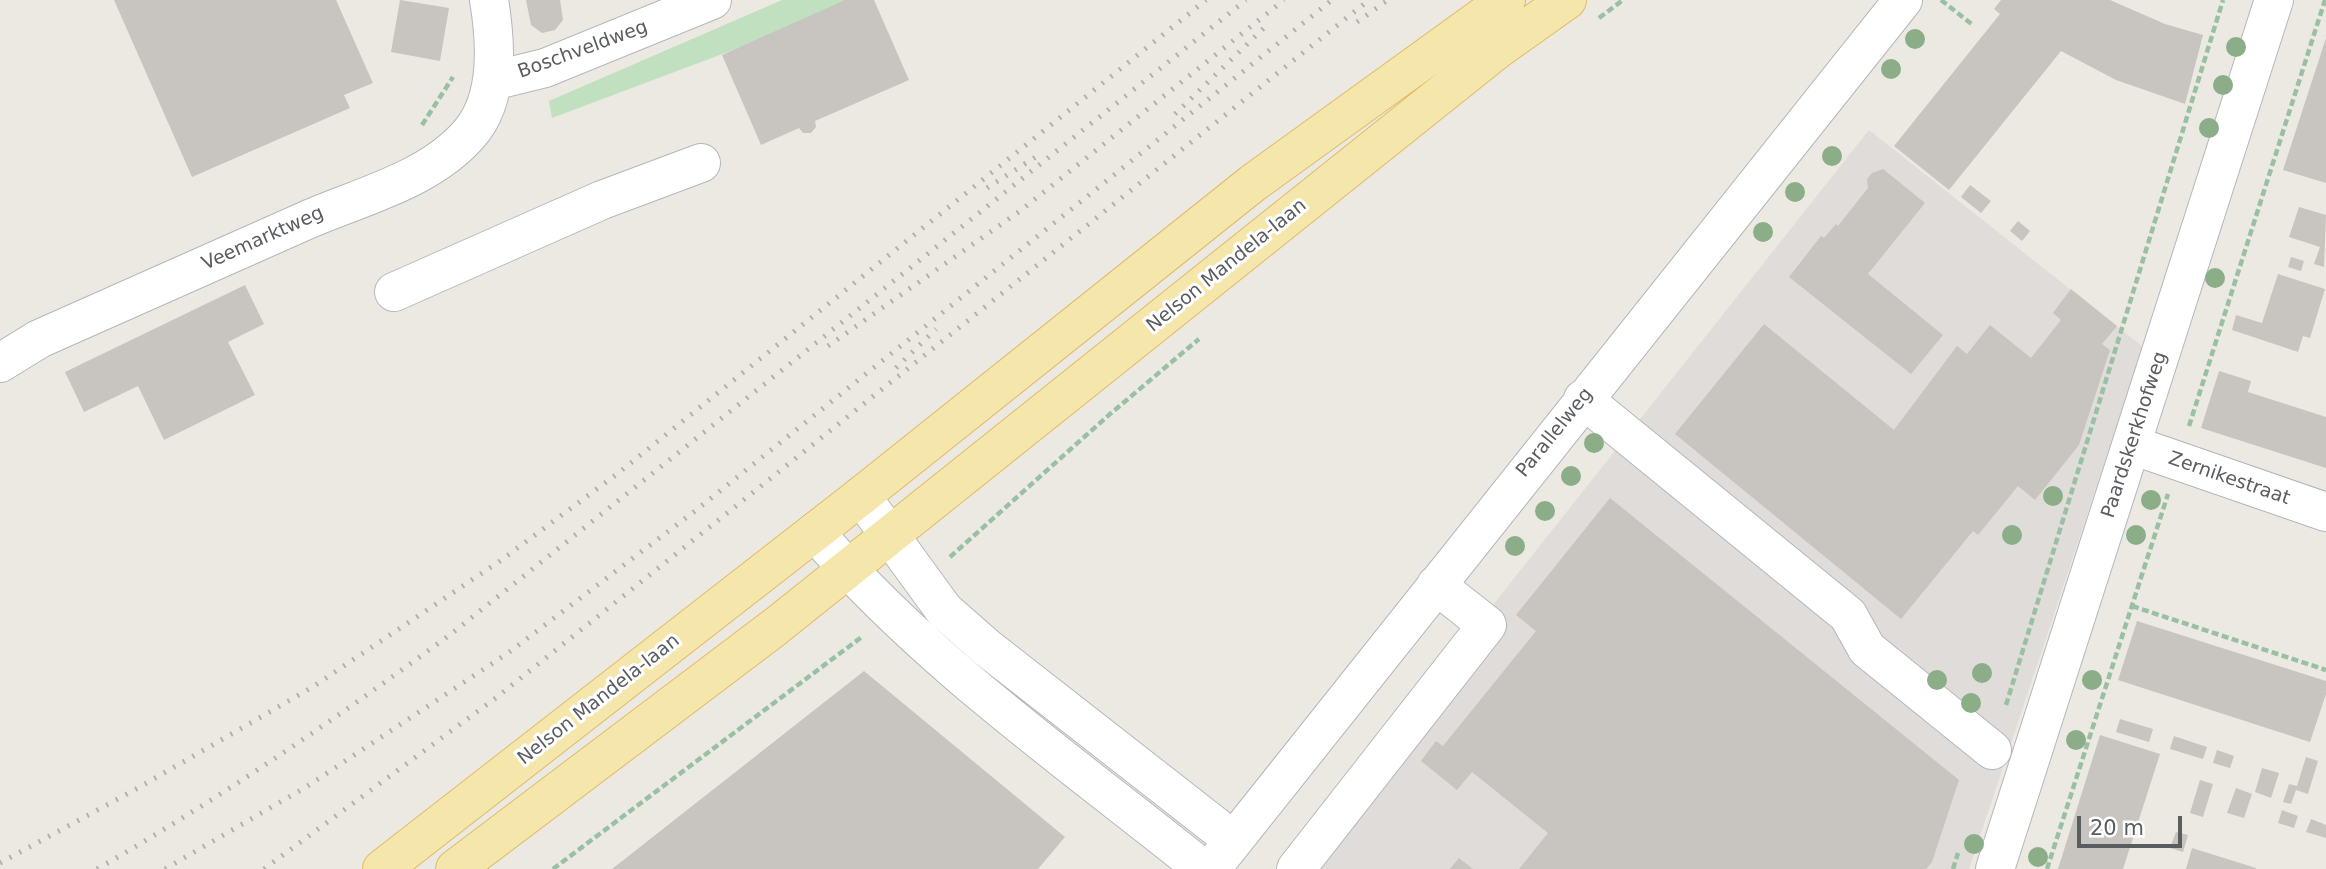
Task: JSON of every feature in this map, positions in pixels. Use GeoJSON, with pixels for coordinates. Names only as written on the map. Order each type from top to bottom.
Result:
{"type":"FeatureCollection","features":[{"type":"Feature","properties":{"kind":"main road","name":"Nelson Mandela-laan"},"geometry":{"type":"LineString","coordinates":[[382,869],[815,532],[1253,183],[1506,0]]}},
{"type":"Feature","properties":{"kind":"main road","name":"Nelson Mandela-laan"},"geometry":{"type":"LineString","coordinates":[[455,869],[775,627],[1499,49],[1578,13]]}},
{"type":"Feature","properties":{"kind":"street","name":"Veemarktweg"},"geometry":{"type":"LineString","coordinates":[[3,353],[332,209],[412,177],[444,157],[471,132],[485,106],[474,77],[494,31],[489,0]]}},
{"type":"Feature","properties":{"kind":"street","name":"Boschveldweg"},"geometry":{"type":"LineString","coordinates":[[474,77],[545,68],[712,0]]}},
{"type":"Feature","properties":{"kind":"street","name":"Parallelweg"},"geometry":{"type":"LineString","coordinates":[[1222,855],[1903,0]]}},
{"type":"Feature","properties":{"kind":"street","name":"Paardskerkhofweg"},"geometry":{"type":"LineString","coordinates":[[1995,869],[2274,0]]}},
{"type":"Feature","properties":{"kind":"street"},"geometry":{"type":"LineString","coordinates":[[394,292],[602,200],[701,163]]}},
{"type":"Feature","properties":{"kind":"street"},"geometry":{"type":"LineString","coordinates":[[1583,399],[1848,615],[1867,649],[1992,750]]}},
{"type":"Feature","properties":{"kind":"street","name":"Zernikestraat"},"geometry":{"type":"LineString","coordinates":[[2132,445],[2326,512]]}},
{"type":"Feature","properties":{"kind":"street"},"geometry":{"type":"LineString","coordinates":[[860,496],[944,610],[1222,855]]}},
{"type":"Feature","properties":{"kind":"street"},"geometry":{"type":"LineString","coordinates":[[815,532],[846,568],[962,676],[1203,869]]}},
{"type":"Feature","properties":{"kind":"street"},"geometry":{"type":"LineString","coordinates":[[1296,869],[1488,625],[1436,585]]}},
{"type":"Feature","properties":{"kind":"path"},"geometry":{"type":"LineString","coordinates":[[1578,13],[1623,0]]}},
{"type":"Feature","properties":{"kind":"path"},"geometry":{"type":"LineString","coordinates":[[1941,0],[1974,26]]}},
{"type":"Feature","properties":{"kind":"path"},"geometry":{"type":"LineString","coordinates":[[1992,750],[2223,0]]}},
{"type":"Feature","properties":{"kind":"path"},"geometry":{"type":"LineString","coordinates":[[415,134],[474,77]]}},
{"type":"Feature","properties":{"kind":"path"},"geometry":{"type":"LineString","coordinates":[[922,582],[1110,414],[1203,336]]}},
{"type":"Feature","properties":{"kind":"path"},"geometry":{"type":"LineString","coordinates":[[2132,606],[2326,670]]}},
{"type":"Feature","properties":{"kind":"path"},"geometry":{"type":"LineString","coordinates":[[553,869],[822,664],[848,649],[890,611]]}},
{"type":"Feature","properties":{"kind":"path"},"geometry":{"type":"LineString","coordinates":[[1953,869],[1961,842]]}},
{"type":"Feature","properties":{"kind":"shaded area"},"geometry":{"type":"Polygon","coordinates":[[[1869,130],[2143,347],[1969,869],[1284,869],[1869,130]]]}},
{"type":"Feature","properties":{"kind":"green space"},"geometry":{"type":"Polygon","coordinates":[[[782,0],[866,0],[552,118],[549,101],[782,0]]]}},
{"type":"Feature","properties":{"kind":"building"},"geometry":{"type":"Polygon","coordinates":[[[114,0],[336,0],[373,83],[344,95],[350,108],[192,177],[114,0]]]}},
{"type":"Feature","properties":{"kind":"building"},"geometry":{"type":"Polygon","coordinates":[[[400,0],[449,8],[440,61],[391,52],[400,0]]]}},
{"type":"Feature","properties":{"kind":"building"},"geometry":{"type":"Polygon","coordinates":[[[526,0],[560,0],[563,20],[555,30],[542,33],[531,25],[526,0]]]}},
{"type":"Feature","properties":{"kind":"building"},"geometry":{"type":"Polygon","coordinates":[[[845,0],[874,0],[909,80],[815,121],[816,127],[811,133],[803,133],[799,128],[761,145],[722,55],[845,0]]]}},
{"type":"Feature","properties":{"kind":"building"},"geometry":{"type":"Polygon","coordinates":[[[2001,0],[2110,0],[2165,24],[2203,35],[2185,104],[2116,80],[2061,51],[1949,190],[1894,146],[2000,14],[1994,9],[2001,0]]]}},
{"type":"Feature","properties":{"kind":"building"},"geometry":{"type":"Polygon","coordinates":[[[2326,38],[2326,183],[2283,170],[2326,38]]]}},
{"type":"Feature","properties":{"kind":"building"},"geometry":{"type":"Polygon","coordinates":[[[1883,169],[1925,203],[1868,274],[1943,335],[1911,374],[1789,277],[1821,236],[1824,238],[1836,224],[1838,226],[1868,188],[1867,179],[1872,173],[1883,169]]]}},
{"type":"Feature","properties":{"kind":"building"},"geometry":{"type":"Polygon","coordinates":[[[1970,185],[1991,201],[1981,213],[1961,197],[1970,185]]]}},
{"type":"Feature","properties":{"kind":"building"},"geometry":{"type":"Polygon","coordinates":[[[2299,207],[2326,215],[2324,267],[2314,264],[2320,247],[2289,237],[2299,207]]]}},
{"type":"Feature","properties":{"kind":"building"},"geometry":{"type":"Polygon","coordinates":[[[2018,221],[2030,231],[2022,241],[2010,231],[2018,221]]]}},
{"type":"Feature","properties":{"kind":"building"},"geometry":{"type":"Polygon","coordinates":[[[2291,257],[2304,261],[2301,271],[2288,267],[2291,257]]]}},
{"type":"Feature","properties":{"kind":"building"},"geometry":{"type":"Polygon","coordinates":[[[2278,274],[2325,289],[2310,338],[2303,336],[2298,352],[2232,330],[2236,315],[2262,323],[2278,274]]]}},
{"type":"Feature","properties":{"kind":"building"},"geometry":{"type":"Polygon","coordinates":[[[245,285],[264,324],[228,342],[255,395],[164,440],[138,386],[84,412],[65,372],[245,285]]]}},
{"type":"Feature","properties":{"kind":"building"},"geometry":{"type":"Polygon","coordinates":[[[2071,289],[2117,326],[2102,344],[2110,350],[2079,445],[2035,500],[2018,486],[1978,535],[1973,531],[1901,619],[1675,434],[1764,324],[1894,430],[1957,346],[1967,354],[1990,325],[2031,358],[2061,320],[2053,313],[2071,289]]]}},
{"type":"Feature","properties":{"kind":"building"},"geometry":{"type":"Polygon","coordinates":[[[2219,371],[2251,381],[2248,392],[2326,417],[2326,468],[2201,428],[2219,371]]]}},
{"type":"Feature","properties":{"kind":"building"},"geometry":{"type":"Polygon","coordinates":[[[1610,498],[1959,780],[1932,862],[1926,869],[1519,869],[1548,833],[1472,772],[1457,790],[1421,761],[1436,741],[1443,746],[1536,631],[1516,615],[1610,498]]]}},
{"type":"Feature","properties":{"kind":"building"},"geometry":{"type":"Polygon","coordinates":[[[2137,621],[2326,681],[2326,694],[2310,742],[2118,680],[2137,621]]]}},
{"type":"Feature","properties":{"kind":"building"},"geometry":{"type":"Polygon","coordinates":[[[864,671],[1065,837],[1038,869],[612,869],[864,671]]]}},
{"type":"Feature","properties":{"kind":"building"},"geometry":{"type":"Polygon","coordinates":[[[2120,719],[2153,729],[2149,742],[2116,732],[2120,719]]]}},
{"type":"Feature","properties":{"kind":"building"},"geometry":{"type":"Polygon","coordinates":[[[2100,735],[2160,754],[2123,869],[2058,869],[2100,735]]]}},
{"type":"Feature","properties":{"kind":"building"},"geometry":{"type":"Polygon","coordinates":[[[2174,736],[2207,747],[2203,759],[2170,749],[2174,736]]]}},
{"type":"Feature","properties":{"kind":"building"},"geometry":{"type":"Polygon","coordinates":[[[2217,750],[2234,756],[2230,768],[2213,763],[2217,750]]]}},
{"type":"Feature","properties":{"kind":"building"},"geometry":{"type":"Polygon","coordinates":[[[2306,757],[2318,761],[2308,794],[2296,790],[2291,804],[2283,802],[2289,784],[2297,786],[2306,757]]]}},
{"type":"Feature","properties":{"kind":"building"},"geometry":{"type":"Polygon","coordinates":[[[2262,768],[2279,773],[2271,798],[2255,792],[2262,768]]]}},
{"type":"Feature","properties":{"kind":"building"},"geometry":{"type":"Polygon","coordinates":[[[2200,780],[2213,784],[2203,817],[2190,813],[2200,780]]]}},
{"type":"Feature","properties":{"kind":"building"},"geometry":{"type":"Polygon","coordinates":[[[2236,788],[2252,794],[2244,818],[2227,813],[2236,788]]]}},
{"type":"Feature","properties":{"kind":"building"},"geometry":{"type":"Polygon","coordinates":[[[2282,810],[2298,816],[2294,828],[2278,823],[2282,810]]]}},
{"type":"Feature","properties":{"kind":"building"},"geometry":{"type":"Polygon","coordinates":[[[2311,819],[2326,825],[2326,838],[2306,832],[2311,819]]]}},
{"type":"Feature","properties":{"kind":"building"},"geometry":{"type":"Polygon","coordinates":[[[2176,832],[2188,835],[2183,852],[2170,848],[2176,832]]]}},
{"type":"Feature","properties":{"kind":"building"},"geometry":{"type":"Polygon","coordinates":[[[2192,848],[2256,868],[2256,869],[2186,869],[2192,848]]]}},
{"type":"Feature","properties":{"kind":"building"},"geometry":{"type":"Polygon","coordinates":[[[1459,858],[1473,869],[1450,869],[1459,858]]]}},
{"type":"Feature","properties":{"kind":"railway"},"geometry":{"type":"LineString","coordinates":[[0,863],[138,788],[311,688],[500,561],[617,474],[1206,0]]}},
{"type":"Feature","properties":{"kind":"railway"},"geometry":{"type":"LineString","coordinates":[[97,869],[278,756],[451,634],[1246,0]]}},
{"type":"Feature","properties":{"kind":"railway"},"geometry":{"type":"LineString","coordinates":[[828,346],[1020,211],[1284,0]]}},
{"type":"Feature","properties":{"kind":"railway"},"geometry":{"type":"LineString","coordinates":[[165,869],[306,787],[508,653],[695,511],[1332,0]]}},
{"type":"Feature","properties":{"kind":"railway"},"geometry":{"type":"LineString","coordinates":[[264,869],[497,697],[1369,0]]}},
{"type":"Feature","properties":{"kind":"railway"},"geometry":{"type":"LineString","coordinates":[[1357,22],[1388,0]]}},
{"type":"Feature","properties":{"kind":"railway"},"geometry":{"type":"LineString","coordinates":[[1175,114],[1266,26]]}},
{"type":"Feature","properties":{"kind":"railway"},"geometry":{"type":"LineString","coordinates":[[987,188],[1037,156]]}},
{"type":"Feature","properties":{"kind":"railway"},"geometry":{"type":"LineString","coordinates":[[896,368],[936,329]]}}]}
